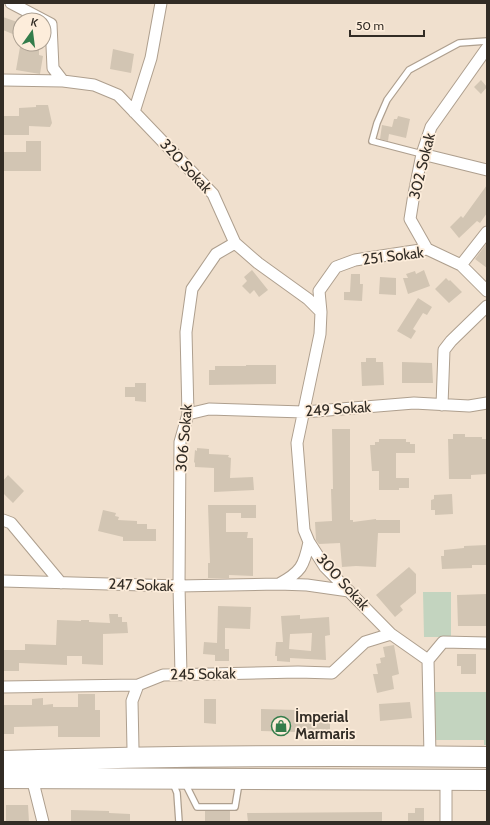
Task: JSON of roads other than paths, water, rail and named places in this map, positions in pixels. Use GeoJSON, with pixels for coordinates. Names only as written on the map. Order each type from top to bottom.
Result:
{"type":"FeatureCollection","features":[{"type":"Feature","properties":{"kind":"highway"},"geometry":{"type":"LineString","coordinates":[[3,761],[133,757],[487,757]]}},
{"type":"Feature","properties":{"kind":"highway"},"geometry":{"type":"LineString","coordinates":[[3,778],[487,780]]}},
{"type":"Feature","properties":{"kind":"street"},"geometry":{"type":"LineString","coordinates":[[11,3],[51,24],[53,68],[63,81]]}},
{"type":"Feature","properties":{"kind":"street"},"geometry":{"type":"LineString","coordinates":[[134,112],[151,58],[161,3]]}},
{"type":"Feature","properties":{"kind":"street","name":"302 Sokak"},"geometry":{"type":"LineString","coordinates":[[427,249],[410,219],[422,154],[431,127],[487,48]]}},
{"type":"Feature","properties":{"kind":"street","name":"320 Sokak"},"geometry":{"type":"LineString","coordinates":[[3,80],[63,81],[94,85],[118,95],[214,194],[235,243],[308,299],[320,312]]}},
{"type":"Feature","properties":{"kind":"street"},"geometry":{"type":"LineString","coordinates":[[422,154],[487,170]]}},
{"type":"Feature","properties":{"kind":"street"},"geometry":{"type":"LineString","coordinates":[[461,265],[487,232]]}},
{"type":"Feature","properties":{"kind":"street","name":"306 Sokak"},"geometry":{"type":"LineString","coordinates":[[181,675],[179,586],[180,442],[188,414],[186,332],[192,289],[216,254],[235,243]]}},
{"type":"Feature","properties":{"kind":"street","name":"251 Sokak"},"geometry":{"type":"LineString","coordinates":[[320,312],[318,291],[336,268],[355,260],[427,249],[461,265],[487,291]]}},
{"type":"Feature","properties":{"kind":"street"},"geometry":{"type":"LineString","coordinates":[[442,405],[444,350],[451,341],[487,306]]}},
{"type":"Feature","properties":{"kind":"street","name":"300 Sokak"},"geometry":{"type":"LineString","coordinates":[[320,312],[320,334],[298,443],[304,530],[309,542],[325,566],[391,634],[428,660]]}},
{"type":"Feature","properties":{"kind":"street","name":"249 Sokak"},"geometry":{"type":"LineString","coordinates":[[188,414],[209,409],[304,412],[414,403],[469,406],[487,403]]}},
{"type":"Feature","properties":{"kind":"street"},"geometry":{"type":"LineString","coordinates":[[3,520],[11,523],[61,583]]}},
{"type":"Feature","properties":{"kind":"street","name":"247 Sokak"},"geometry":{"type":"LineString","coordinates":[[278,584],[295,575],[305,560],[309,542]]}},
{"type":"Feature","properties":{"kind":"street","name":"247 Sokak"},"geometry":{"type":"LineString","coordinates":[[3,581],[179,586],[278,584],[307,585],[349,591]]}},
{"type":"Feature","properties":{"kind":"street","name":"245 Sokak"},"geometry":{"type":"LineString","coordinates":[[3,687],[138,685],[163,675],[298,672],[332,673],[365,642],[391,634]]}},
{"type":"Feature","properties":{"kind":"street"},"geometry":{"type":"LineString","coordinates":[[430,756],[428,660],[443,642],[487,643]]}},
{"type":"Feature","properties":{"kind":"street"},"geometry":{"type":"LineString","coordinates":[[133,749],[132,701],[138,685]]}},
{"type":"Feature","properties":{"kind":"street"},"geometry":{"type":"LineString","coordinates":[[32,778],[43,822]]}},
{"type":"Feature","properties":{"kind":"street"},"geometry":{"type":"LineString","coordinates":[[446,780],[446,822]]}},
{"type":"Feature","properties":{"kind":"lane"},"geometry":{"type":"LineString","coordinates":[[422,154],[372,141],[377,123],[387,100],[410,70],[459,43],[487,41]]}},
{"type":"Feature","properties":{"kind":"lane"},"geometry":{"type":"LineString","coordinates":[[178,779],[196,807],[235,807],[239,779]]}},
{"type":"Feature","properties":{"kind":"lane"},"geometry":{"type":"LineString","coordinates":[[178,779],[177,793],[179,822]]}},
{"type":"Feature","properties":{"kind":"place","name":"İmperial Marmaris"},"geometry":{"type":"Point","coordinates":[281,726]}}]}
